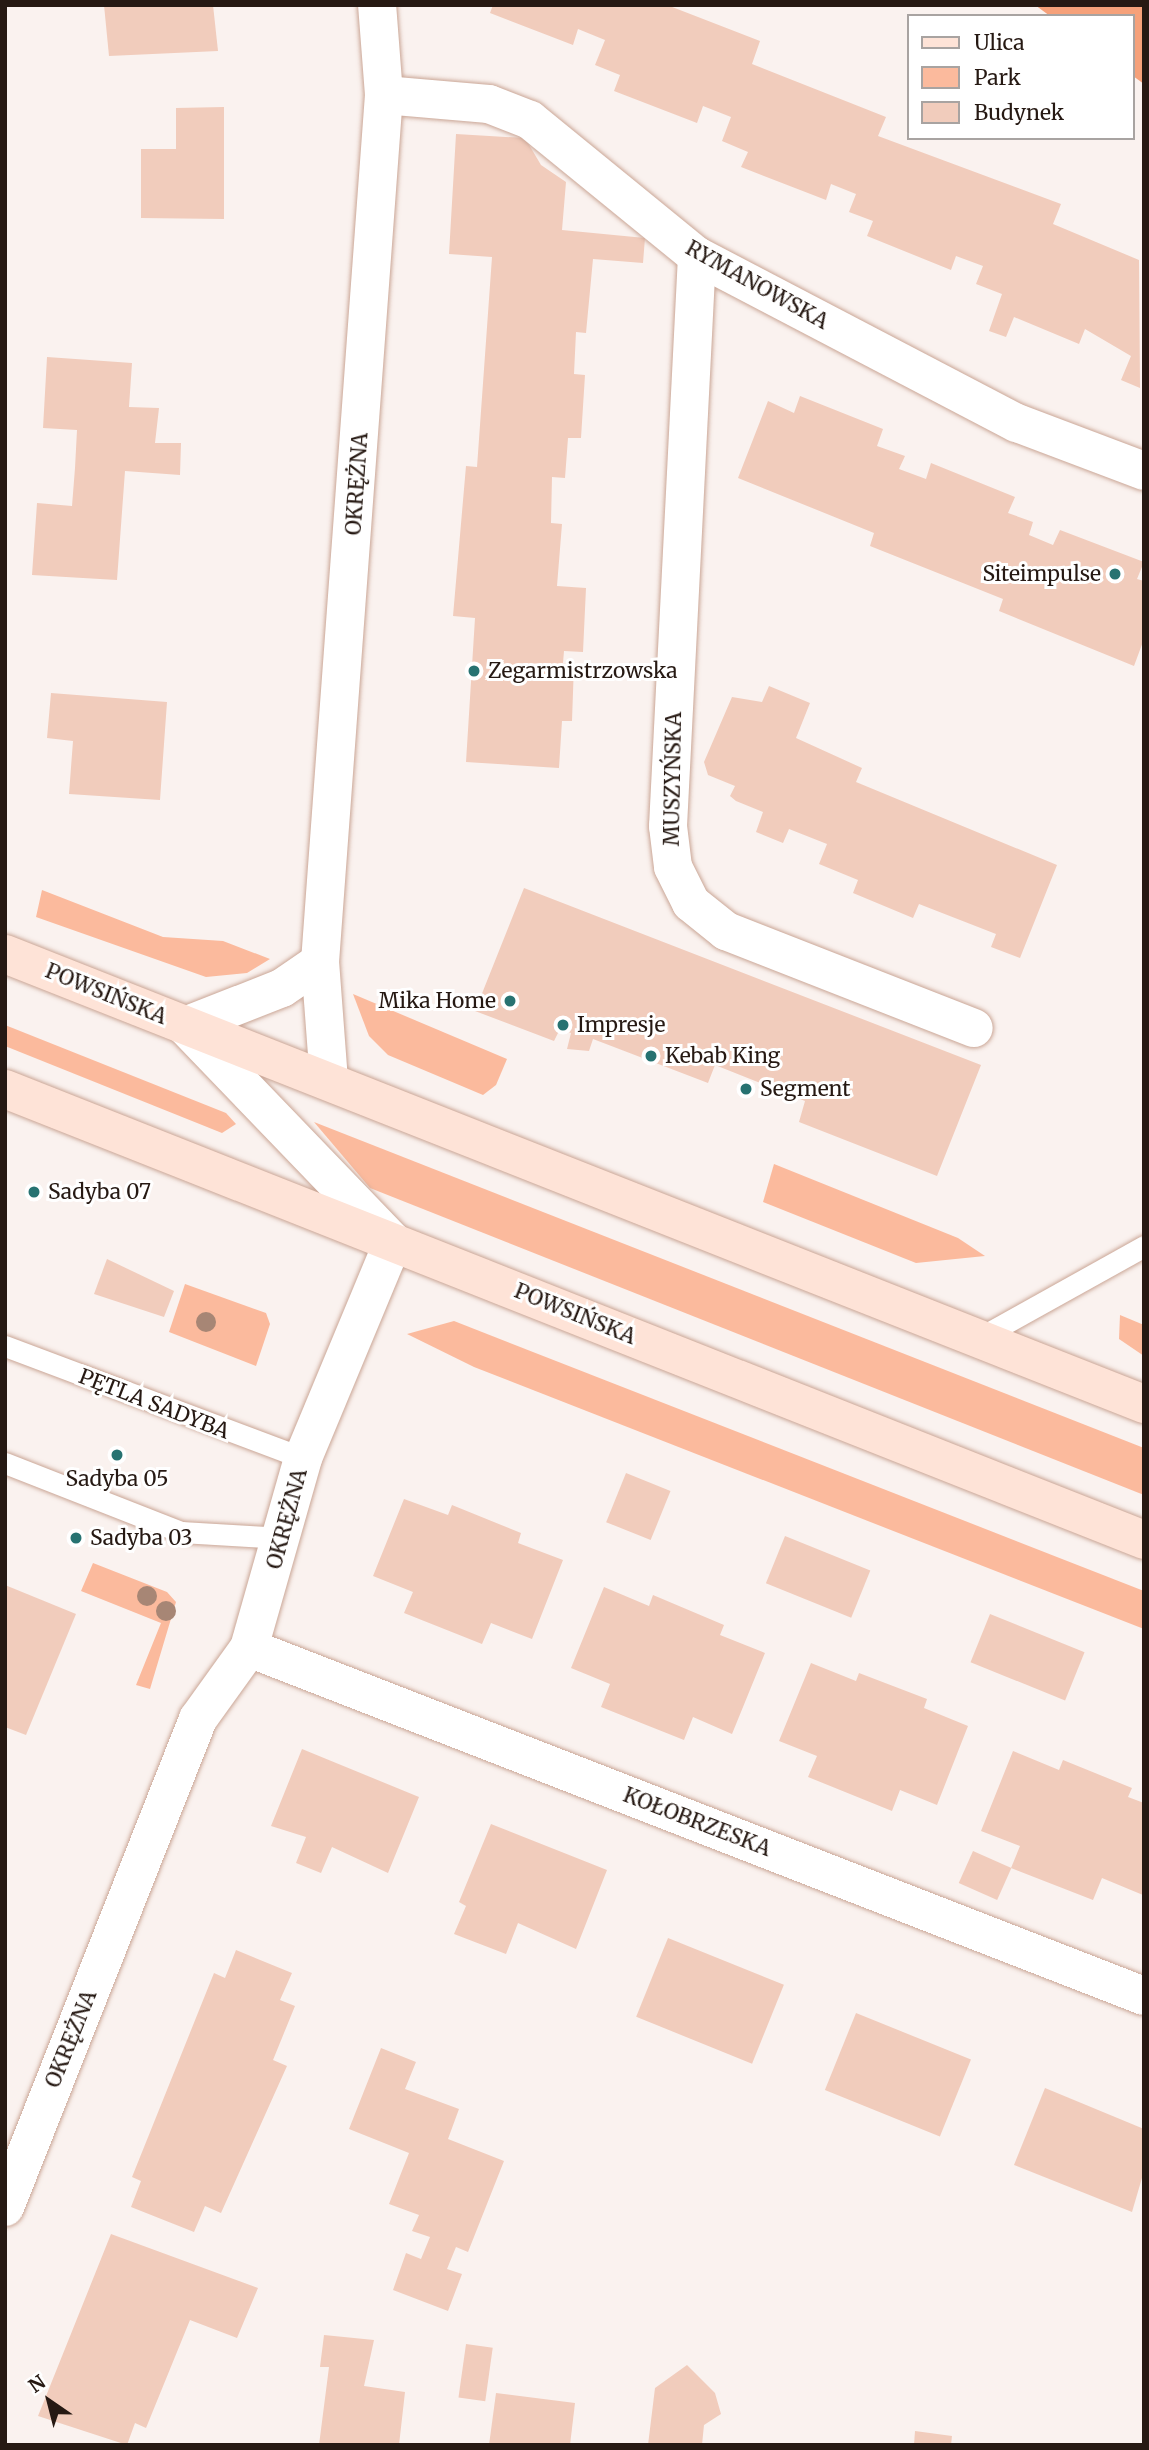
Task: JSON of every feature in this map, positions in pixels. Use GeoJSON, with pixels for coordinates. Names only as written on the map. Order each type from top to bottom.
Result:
{"type":"FeatureCollection","features":[{"type":"Feature","properties":{"kind":"main road","name":"POWSIŃSKA"},"geometry":{"type":"LineString","coordinates":[[5,954],[1144,1404]]}},
{"type":"Feature","properties":{"kind":"main road","name":"POWSIŃSKA"},"geometry":{"type":"LineString","coordinates":[[5,1089],[1144,1540]]}},
{"type":"Feature","properties":{"kind":"street","name":"OKRĘŻNA"},"geometry":{"type":"LineString","coordinates":[[329,1081],[320,962],[384,95],[377,5]]}},
{"type":"Feature","properties":{"kind":"street","name":"RYMANOWSKA"},"geometry":{"type":"LineString","coordinates":[[384,95],[489,104],[530,120],[697,257],[1017,423],[1144,471]]}},
{"type":"Feature","properties":{"kind":"street","name":"MUSZYŃSKA"},"geometry":{"type":"LineString","coordinates":[[697,257],[668,826],[673,867],[691,903],[726,931],[974,1028]]}},
{"type":"Feature","properties":{"kind":"street"},"geometry":{"type":"LineString","coordinates":[[320,962],[282,988],[185,1026],[393,1242]]}},
{"type":"Feature","properties":{"kind":"street","name":"OKRĘŻNA"},"geometry":{"type":"LineString","coordinates":[[5,2207],[198,1719],[250,1648],[283,1538],[303,1458],[393,1242]]}},
{"type":"Feature","properties":{"kind":"street","name":"KOŁOBRZESKA"},"geometry":{"type":"LineString","coordinates":[[250,1648],[1144,1996]]}},
{"type":"Feature","properties":{"kind":"lane"},"geometry":{"type":"LineString","coordinates":[[979,1338],[1144,1246]]}},
{"type":"Feature","properties":{"kind":"lane","name":"PĘTLA SADYBA"},"geometry":{"type":"LineString","coordinates":[[5,1346],[303,1458]]}},
{"type":"Feature","properties":{"kind":"lane"},"geometry":{"type":"LineString","coordinates":[[5,1463],[181,1532],[283,1538]]}},
{"type":"Feature","properties":{"kind":"green space"},"geometry":{"type":"Polygon","coordinates":[[[42,890],[163,937],[223,941],[270,959],[247,973],[206,977],[36,917],[42,890]]]}},
{"type":"Feature","properties":{"kind":"green space"},"geometry":{"type":"Polygon","coordinates":[[[353,994],[507,1059],[496,1085],[483,1095],[388,1055],[369,1036],[353,994]]]}},
{"type":"Feature","properties":{"kind":"green space"},"geometry":{"type":"Polygon","coordinates":[[[5,1025],[226,1113],[236,1124],[222,1133],[5,1046],[5,1025]]]}},
{"type":"Feature","properties":{"kind":"green space"},"geometry":{"type":"Polygon","coordinates":[[[314,1122],[1144,1448],[1144,1495],[370,1188],[314,1122]]]}},
{"type":"Feature","properties":{"kind":"green space"},"geometry":{"type":"Polygon","coordinates":[[[774,1164],[958,1238],[985,1256],[916,1263],[763,1202],[774,1164]]]}},
{"type":"Feature","properties":{"kind":"green space"},"geometry":{"type":"Polygon","coordinates":[[[185,1284],[266,1313],[270,1324],[256,1366],[169,1332],[185,1284]]]}},
{"type":"Feature","properties":{"kind":"green space"},"geometry":{"type":"Polygon","coordinates":[[[1120,1315],[1144,1325],[1144,1356],[1119,1339],[1120,1315]]]}},
{"type":"Feature","properties":{"kind":"green space"},"geometry":{"type":"Polygon","coordinates":[[[454,1321],[1144,1591],[1144,1629],[474,1367],[407,1334],[454,1321]]]}},
{"type":"Feature","properties":{"kind":"green space"},"geometry":{"type":"Polygon","coordinates":[[[93,1563],[167,1592],[176,1602],[150,1689],[136,1685],[161,1623],[81,1591],[93,1563]]]}},
{"type":"Feature","properties":{"kind":"shaded area"},"geometry":{"type":"Polygon","coordinates":[[[1035,5],[1144,5],[1144,84],[1135,77],[1135,14],[1047,14],[1035,5]]]}},
{"type":"Feature","properties":{"kind":"building"},"geometry":{"type":"Polygon","coordinates":[[[104,5],[213,5],[218,51],[109,56],[104,5]]]}},
{"type":"Feature","properties":{"kind":"building"},"geometry":{"type":"Polygon","coordinates":[[[493,5],[667,5],[760,41],[752,64],[886,117],[878,136],[1061,204],[1053,224],[1139,260],[1140,388],[1121,380],[1131,356],[1085,329],[1079,344],[1014,317],[1006,337],[989,331],[1002,294],[976,284],[983,266],[956,256],[951,270],[867,236],[873,221],[849,212],[856,194],[831,184],[826,200],[741,167],[748,152],[722,141],[731,117],[703,106],[697,123],[614,91],[620,75],[595,65],[605,40],[578,29],[573,45],[490,13],[493,5]]]}},
{"type":"Feature","properties":{"kind":"building"},"geometry":{"type":"Polygon","coordinates":[[[224,107],[224,219],[141,218],[141,149],[176,149],[176,108],[224,107]]]}},
{"type":"Feature","properties":{"kind":"building"},"geometry":{"type":"Polygon","coordinates":[[[456,134],[525,138],[541,165],[566,182],[562,230],[645,238],[643,263],[593,259],[586,333],[576,332],[574,374],[585,375],[581,438],[568,438],[565,478],[552,477],[551,523],[562,524],[557,586],[586,588],[583,652],[564,651],[563,663],[574,664],[572,721],[562,721],[559,768],[466,762],[475,618],[453,616],[466,466],[477,467],[492,257],[449,254],[456,134]]]}},
{"type":"Feature","properties":{"kind":"building"},"geometry":{"type":"Polygon","coordinates":[[[47,357],[132,363],[129,407],[159,408],[155,443],[181,443],[180,475],[125,471],[117,580],[32,575],[37,503],[72,506],[75,468],[77,430],[43,428],[47,357]]]}},
{"type":"Feature","properties":{"kind":"building"},"geometry":{"type":"Polygon","coordinates":[[[800,396],[883,429],[877,446],[905,456],[899,469],[926,479],[931,463],[1015,497],[1008,513],[1033,522],[1029,535],[1053,545],[1060,530],[1144,562],[1137,579],[1144,581],[1144,639],[1134,666],[999,611],[1003,599],[870,546],[874,533],[738,478],[768,401],[794,413],[800,396]]]}},
{"type":"Feature","properties":{"kind":"building"},"geometry":{"type":"Polygon","coordinates":[[[769,686],[810,703],[796,738],[862,768],[856,782],[1057,865],[1020,958],[991,947],[996,934],[919,904],[913,918],[853,893],[858,880],[819,864],[827,844],[789,829],[783,843],[756,832],[763,812],[730,796],[735,786],[708,775],[704,762],[732,697],[762,702],[769,686]]]}},
{"type":"Feature","properties":{"kind":"building"},"geometry":{"type":"Polygon","coordinates":[[[51,693],[167,702],[160,800],[69,794],[73,741],[47,738],[51,693]]]}},
{"type":"Feature","properties":{"kind":"building"},"geometry":{"type":"Polygon","coordinates":[[[524,888],[981,1065],[937,1176],[799,1122],[805,1101],[715,1065],[708,1083],[593,1039],[589,1051],[567,1049],[571,1033],[560,1029],[554,1041],[475,1011],[524,888]]]}},
{"type":"Feature","properties":{"kind":"building"},"geometry":{"type":"Polygon","coordinates":[[[107,1259],[174,1291],[164,1317],[94,1294],[107,1259]]]}},
{"type":"Feature","properties":{"kind":"building"},"geometry":{"type":"Polygon","coordinates":[[[626,1473],[671,1491],[651,1540],[606,1522],[626,1473]]]}},
{"type":"Feature","properties":{"kind":"building"},"geometry":{"type":"Polygon","coordinates":[[[404,1499],[448,1515],[452,1505],[521,1533],[518,1543],[563,1560],[532,1639],[491,1623],[482,1644],[404,1613],[413,1592],[373,1576],[404,1499]]]}},
{"type":"Feature","properties":{"kind":"building"},"geometry":{"type":"Polygon","coordinates":[[[785,1536],[870,1570],[851,1618],[766,1583],[785,1536]]]}},
{"type":"Feature","properties":{"kind":"building"},"geometry":{"type":"Polygon","coordinates":[[[5,1585],[76,1614],[26,1735],[5,1727],[5,1585]]]}},
{"type":"Feature","properties":{"kind":"building"},"geometry":{"type":"Polygon","coordinates":[[[604,1587],[649,1606],[653,1595],[724,1625],[720,1635],[765,1653],[732,1734],[693,1717],[684,1740],[601,1707],[610,1684],[571,1668],[604,1587]]]}},
{"type":"Feature","properties":{"kind":"building"},"geometry":{"type":"Polygon","coordinates":[[[990,1614],[1085,1652],[1065,1700],[971,1662],[990,1614]]]}},
{"type":"Feature","properties":{"kind":"building"},"geometry":{"type":"Polygon","coordinates":[[[811,1663],[856,1681],[859,1673],[927,1699],[924,1708],[968,1726],[937,1805],[900,1790],[892,1811],[808,1777],[817,1756],[779,1741],[811,1663]]]}},
{"type":"Feature","properties":{"kind":"building"},"geometry":{"type":"Polygon","coordinates":[[[302,1749],[419,1797],[388,1873],[332,1847],[321,1873],[296,1863],[306,1837],[271,1826],[302,1749]]]}},
{"type":"Feature","properties":{"kind":"building"},"geometry":{"type":"Polygon","coordinates":[[[1013,1751],[1059,1770],[1063,1760],[1132,1788],[1128,1797],[1144,1803],[1143,1895],[1102,1878],[1093,1900],[1011,1868],[1020,1846],[981,1831],[1013,1751]]]}},
{"type":"Feature","properties":{"kind":"building"},"geometry":{"type":"Polygon","coordinates":[[[491,1824],[607,1870],[576,1949],[518,1923],[506,1954],[454,1934],[466,1906],[459,1902],[491,1824]]]}},
{"type":"Feature","properties":{"kind":"building"},"geometry":{"type":"Polygon","coordinates":[[[973,1851],[1011,1868],[997,1900],[959,1883],[973,1851]]]}},
{"type":"Feature","properties":{"kind":"building"},"geometry":{"type":"Polygon","coordinates":[[[668,1938],[784,1985],[752,2064],[636,2017],[668,1938]]]}},
{"type":"Feature","properties":{"kind":"building"},"geometry":{"type":"Polygon","coordinates":[[[236,1950],[292,1973],[280,2000],[295,2006],[273,2060],[287,2066],[221,2213],[205,2206],[194,2232],[131,2207],[141,2181],[132,2177],[214,1973],[225,1978],[236,1950]]]}},
{"type":"Feature","properties":{"kind":"building"},"geometry":{"type":"Polygon","coordinates":[[[856,2013],[971,2059],[940,2136],[825,2090],[856,2013]]]}},
{"type":"Feature","properties":{"kind":"building"},"geometry":{"type":"Polygon","coordinates":[[[381,2048],[416,2062],[405,2089],[459,2109],[448,2139],[504,2161],[468,2252],[456,2247],[447,2269],[462,2274],[448,2311],[393,2290],[406,2253],[421,2259],[430,2237],[412,2231],[419,2215],[389,2204],[409,2153],[349,2129],[381,2048]]]}},
{"type":"Feature","properties":{"kind":"building"},"geometry":{"type":"Polygon","coordinates":[[[1045,2088],[1144,2129],[1144,2171],[1132,2212],[1014,2165],[1045,2088]]]}},
{"type":"Feature","properties":{"kind":"building"},"geometry":{"type":"Polygon","coordinates":[[[111,2234],[258,2288],[237,2338],[190,2320],[146,2428],[135,2423],[127,2445],[38,2416],[111,2234]]]}},
{"type":"Feature","properties":{"kind":"building"},"geometry":{"type":"Polygon","coordinates":[[[324,2335],[374,2340],[364,2386],[405,2392],[399,2445],[319,2445],[329,2367],[320,2367],[324,2335]]]}},
{"type":"Feature","properties":{"kind":"building"},"geometry":{"type":"Polygon","coordinates":[[[466,2344],[493,2348],[485,2401],[458,2397],[466,2344]]]}},
{"type":"Feature","properties":{"kind":"building"},"geometry":{"type":"Polygon","coordinates":[[[687,2365],[715,2393],[721,2414],[704,2425],[702,2445],[648,2445],[655,2388],[687,2365]]]}},
{"type":"Feature","properties":{"kind":"building"},"geometry":{"type":"Polygon","coordinates":[[[496,2393],[575,2403],[570,2445],[489,2445],[496,2393]]]}},
{"type":"Feature","properties":{"kind":"building"},"geometry":{"type":"Polygon","coordinates":[[[915,2431],[952,2436],[951,2445],[914,2445],[915,2431]]]}},
{"type":"Feature","properties":{"kind":"place","name":"Siteimpulse"},"geometry":{"type":"Point","coordinates":[1115,574]}},
{"type":"Feature","properties":{"kind":"place","name":"Zegarmistrzowska"},"geometry":{"type":"Point","coordinates":[474,671]}},
{"type":"Feature","properties":{"kind":"place","name":"Mika Home"},"geometry":{"type":"Point","coordinates":[510,1001]}},
{"type":"Feature","properties":{"kind":"place","name":"Impresje"},"geometry":{"type":"Point","coordinates":[563,1025]}},
{"type":"Feature","properties":{"kind":"place","name":"Kebab King"},"geometry":{"type":"Point","coordinates":[651,1056]}},
{"type":"Feature","properties":{"kind":"place","name":"Segment"},"geometry":{"type":"Point","coordinates":[746,1089]}},
{"type":"Feature","properties":{"kind":"place","name":"Sadyba 07"},"geometry":{"type":"Point","coordinates":[34,1192]}},
{"type":"Feature","properties":{"kind":"place","name":"Sadyba 05"},"geometry":{"type":"Point","coordinates":[117,1455]}},
{"type":"Feature","properties":{"kind":"place","name":"Sadyba 03"},"geometry":{"type":"Point","coordinates":[76,1538]}}]}
